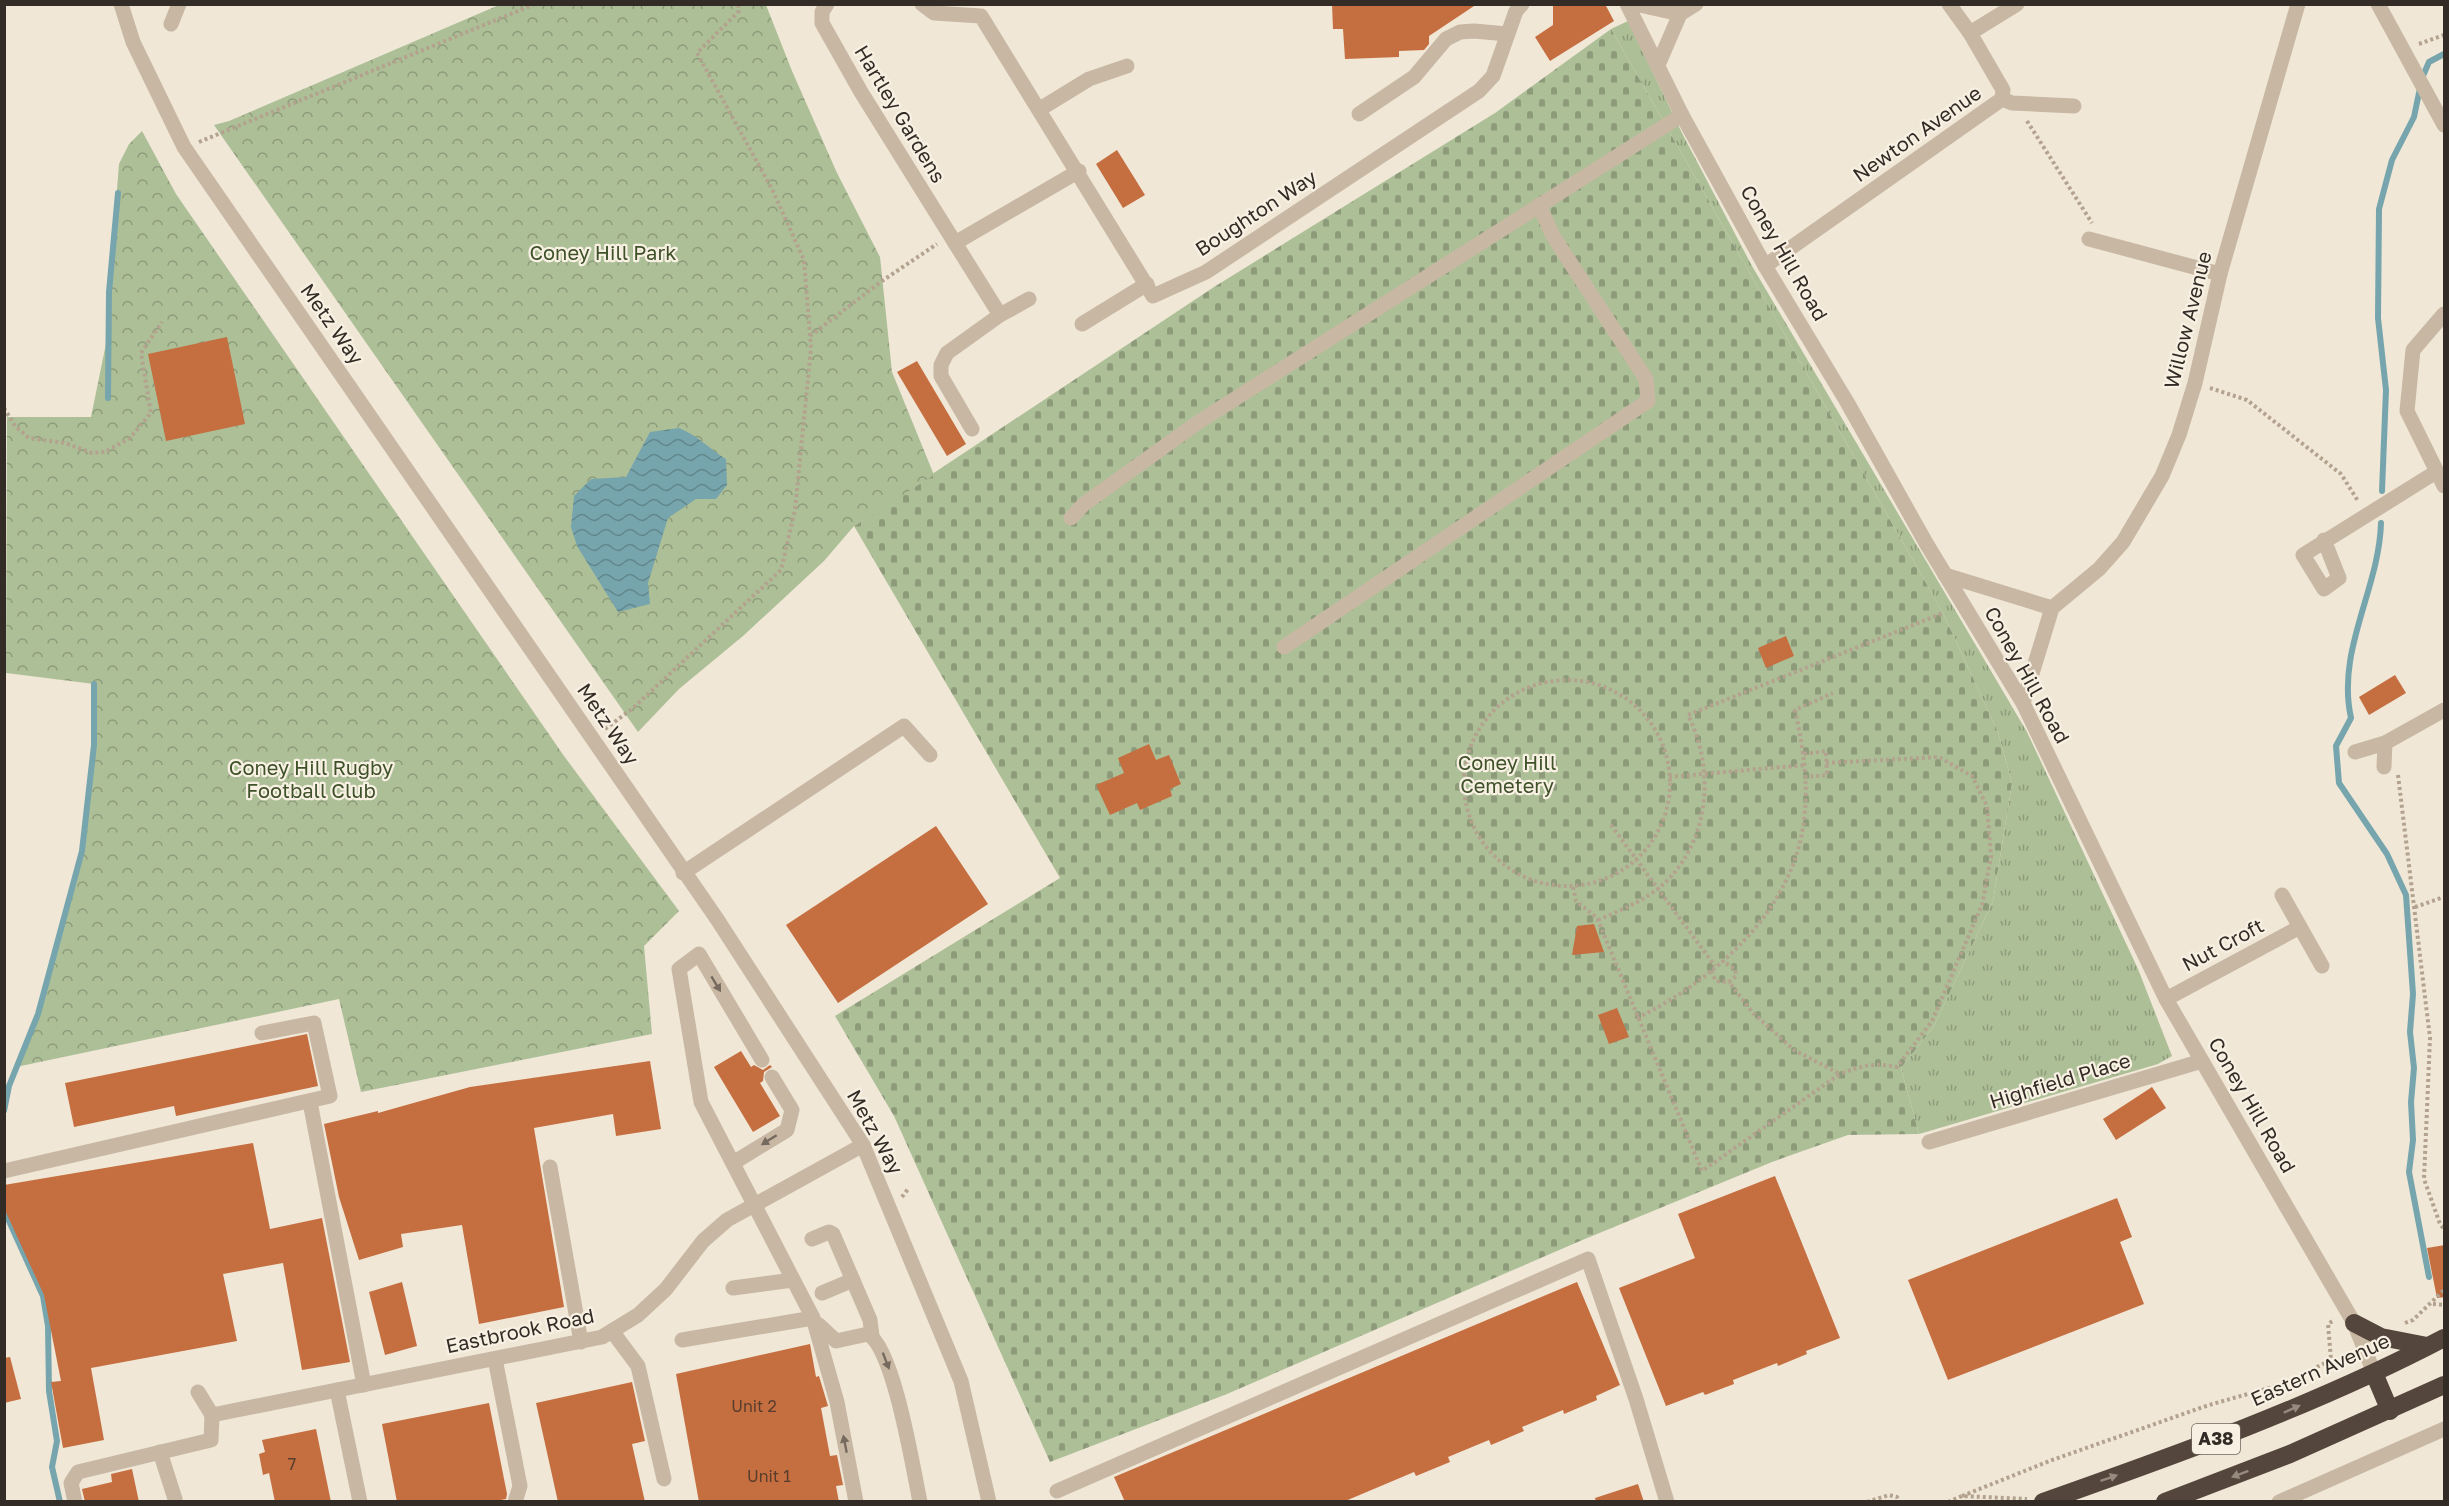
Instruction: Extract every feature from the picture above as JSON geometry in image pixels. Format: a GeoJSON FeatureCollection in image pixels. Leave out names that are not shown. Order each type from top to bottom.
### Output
{"type":"FeatureCollection","features":[{"type":"Feature","properties":{"kind":"highway"},"geometry":{"type":"LineString","coordinates":[[2350,1317],[2381,1337],[2427,1346]]}},
{"type":"Feature","properties":{"kind":"highway","name":"Eastern Avenue"},"geometry":{"type":"LineString","coordinates":[[2045,1501],[2267,1420],[2374,1373],[2445,1338]]}},
{"type":"Feature","properties":{"kind":"highway"},"geometry":{"type":"LineString","coordinates":[[2374,1373],[2390,1411]]}},
{"type":"Feature","properties":{"kind":"highway","name":"A38"},"geometry":{"type":"LineString","coordinates":[[2165,1502],[2290,1454],[2445,1385]]}},
{"type":"Feature","properties":{"kind":"street","name":"Metz Way"},"geometry":{"type":"LineString","coordinates":[[122,4],[133,42],[184,147],[592,737],[683,873],[717,919],[863,1145],[961,1381],[989,1502]]}},
{"type":"Feature","properties":{"kind":"street"},"geometry":{"type":"LineString","coordinates":[[171,24],[179,4]]}},
{"type":"Feature","properties":{"kind":"street","name":"Hartley Gardens"},"geometry":{"type":"LineString","coordinates":[[827,4],[822,12],[822,23],[861,92],[1000,315]]}},
{"type":"Feature","properties":{"kind":"street"},"geometry":{"type":"LineString","coordinates":[[922,4],[934,13],[975,10],[981,16],[1147,284],[1082,324]]}},
{"type":"Feature","properties":{"kind":"street","name":"Boughton Way"},"geometry":{"type":"LineString","coordinates":[[1147,284],[1153,296],[1206,272],[1479,91],[1493,76],[1516,11],[1522,4]]}},
{"type":"Feature","properties":{"kind":"street","name":"Coney Hill Road"},"geometry":{"type":"LineString","coordinates":[[1628,4],[1682,115],[1765,266],[2022,703],[2166,999],[2350,1317],[2374,1373]]}},
{"type":"Feature","properties":{"kind":"street"},"geometry":{"type":"LineString","coordinates":[[1635,4],[1680,15]]}},
{"type":"Feature","properties":{"kind":"street"},"geometry":{"type":"LineString","coordinates":[[1658,65],[1680,15],[1696,4]]}},
{"type":"Feature","properties":{"kind":"street","name":"Newton Avenue"},"geometry":{"type":"LineString","coordinates":[[1765,266],[2007,101],[1970,33],[1949,4]]}},
{"type":"Feature","properties":{"kind":"street"},"geometry":{"type":"LineString","coordinates":[[1970,33],[2017,4]]}},
{"type":"Feature","properties":{"kind":"street","name":"Willow Avenue"},"geometry":{"type":"LineString","coordinates":[[2052,608],[2099,569],[2123,542],[2162,477],[2195,383],[2220,274],[2298,4]]}},
{"type":"Feature","properties":{"kind":"street"},"geometry":{"type":"LineString","coordinates":[[2378,4],[2445,125]]}},
{"type":"Feature","properties":{"kind":"street"},"geometry":{"type":"LineString","coordinates":[[1359,114],[1414,77],[1446,39],[1460,32],[1507,34]]}},
{"type":"Feature","properties":{"kind":"street"},"geometry":{"type":"LineString","coordinates":[[1040,109],[1089,79],[1127,66]]}},
{"type":"Feature","properties":{"kind":"street"},"geometry":{"type":"LineString","coordinates":[[2007,101],[2074,106]]}},
{"type":"Feature","properties":{"kind":"street"},"geometry":{"type":"LineString","coordinates":[[1071,518],[1084,504],[1200,421],[1682,115]]}},
{"type":"Feature","properties":{"kind":"street"},"geometry":{"type":"LineString","coordinates":[[953,239],[1078,171]]}},
{"type":"Feature","properties":{"kind":"street"},"geometry":{"type":"LineString","coordinates":[[1284,647],[1648,401],[1646,379],[1553,236],[1539,205]]}},
{"type":"Feature","properties":{"kind":"street"},"geometry":{"type":"LineString","coordinates":[[2089,238],[2220,274]]}},
{"type":"Feature","properties":{"kind":"street"},"geometry":{"type":"LineString","coordinates":[[972,429],[941,376],[941,365],[947,353],[1000,315],[1029,299]]}},
{"type":"Feature","properties":{"kind":"street"},"geometry":{"type":"LineString","coordinates":[[2445,314],[2413,350],[2407,411],[2445,486]]}},
{"type":"Feature","properties":{"kind":"street"},"geometry":{"type":"LineString","coordinates":[[2324,540],[2436,471]]}},
{"type":"Feature","properties":{"kind":"street"},"geometry":{"type":"LineString","coordinates":[[1946,574],[2052,608],[2022,703]]}},
{"type":"Feature","properties":{"kind":"street"},"geometry":{"type":"LineString","coordinates":[[2355,752],[2385,743],[2445,710]]}},
{"type":"Feature","properties":{"kind":"street"},"geometry":{"type":"LineString","coordinates":[[683,873],[904,726],[930,755]]}},
{"type":"Feature","properties":{"kind":"street"},"geometry":{"type":"LineString","coordinates":[[2384,766],[2385,743]]}},
{"type":"Feature","properties":{"kind":"street"},"geometry":{"type":"LineString","coordinates":[[2282,895],[2322,966]]}},
{"type":"Feature","properties":{"kind":"street","name":"Nut Croft"},"geometry":{"type":"LineString","coordinates":[[2166,999],[2300,927]]}},
{"type":"Feature","properties":{"kind":"street"},"geometry":{"type":"LineString","coordinates":[[762,1060],[699,954],[679,969],[701,1102],[813,1318],[827,1335],[836,1341],[868,1334],[879,1343],[893,1380],[920,1502]]}},
{"type":"Feature","properties":{"kind":"street"},"geometry":{"type":"LineString","coordinates":[[4,1171],[327,1098],[331,1094],[314,1023],[262,1033]]}},
{"type":"Feature","properties":{"kind":"street","name":"Highfield Place"},"geometry":{"type":"LineString","coordinates":[[1929,1142],[2202,1061]]}},
{"type":"Feature","properties":{"kind":"street"},"geometry":{"type":"LineString","coordinates":[[733,1163],[787,1130],[792,1110],[772,1077]]}},
{"type":"Feature","properties":{"kind":"street"},"geometry":{"type":"LineString","coordinates":[[310,1102],[364,1385]]}},
{"type":"Feature","properties":{"kind":"street","name":"Eastbrook Road"},"geometry":{"type":"LineString","coordinates":[[212,1415],[602,1337],[638,1315],[666,1289],[703,1240],[727,1220],[863,1145]]}},
{"type":"Feature","properties":{"kind":"street"},"geometry":{"type":"LineString","coordinates":[[550,1167],[581,1342]]}},
{"type":"Feature","properties":{"kind":"street"},"geometry":{"type":"LineString","coordinates":[[812,1239],[829,1232],[833,1234],[870,1320],[872,1336]]}},
{"type":"Feature","properties":{"kind":"street"},"geometry":{"type":"LineString","coordinates":[[1057,1491],[1587,1259],[1626,1368],[1667,1502]]}},
{"type":"Feature","properties":{"kind":"street"},"geometry":{"type":"LineString","coordinates":[[733,1288],[793,1280]]}},
{"type":"Feature","properties":{"kind":"street"},"geometry":{"type":"LineString","coordinates":[[822,1293],[853,1280]]}},
{"type":"Feature","properties":{"kind":"street"},"geometry":{"type":"LineString","coordinates":[[682,1340],[813,1318]]}},
{"type":"Feature","properties":{"kind":"street"},"geometry":{"type":"LineString","coordinates":[[813,1318],[837,1402],[856,1502]]}},
{"type":"Feature","properties":{"kind":"street"},"geometry":{"type":"LineString","coordinates":[[612,1331],[638,1366],[664,1479]]}},
{"type":"Feature","properties":{"kind":"street"},"geometry":{"type":"LineString","coordinates":[[495,1359],[520,1486],[515,1502]]}},
{"type":"Feature","properties":{"kind":"street"},"geometry":{"type":"LineString","coordinates":[[337,1390],[360,1502]]}},
{"type":"Feature","properties":{"kind":"street"},"geometry":{"type":"LineString","coordinates":[[75,1502],[71,1483],[78,1472],[211,1440],[212,1415],[198,1392]]}},
{"type":"Feature","properties":{"kind":"street"},"geometry":{"type":"LineString","coordinates":[[2279,1502],[2445,1429]]}},
{"type":"Feature","properties":{"kind":"street"},"geometry":{"type":"LineString","coordinates":[[160,1452],[174,1498]]}},
{"type":"Feature","properties":{"kind":"path"},"geometry":{"type":"LineString","coordinates":[[184,147],[226,134],[535,4]]}},
{"type":"Feature","properties":{"kind":"path"},"geometry":{"type":"LineString","coordinates":[[592,737],[632,709],[781,570],[795,510],[810,336],[804,260],[772,189],[697,53],[739,11],[738,4]]}},
{"type":"Feature","properties":{"kind":"path"},"geometry":{"type":"LineString","coordinates":[[2406,52],[2445,35]]}},
{"type":"Feature","properties":{"kind":"path"},"geometry":{"type":"LineString","coordinates":[[2007,101],[2023,115],[2085,215],[2110,244]]}},
{"type":"Feature","properties":{"kind":"path"},"geometry":{"type":"LineString","coordinates":[[810,336],[882,281],[953,239]]}},
{"type":"Feature","properties":{"kind":"path"},"geometry":{"type":"LineString","coordinates":[[4,408],[18,431],[28,438],[65,443],[92,453],[111,448],[134,435],[150,413],[141,353],[162,322]]}},
{"type":"Feature","properties":{"kind":"path"},"geometry":{"type":"LineString","coordinates":[[2195,383],[2247,400],[2341,474],[2367,514]]}},
{"type":"Feature","properties":{"kind":"path"},"geometry":{"type":"LineString","coordinates":[[1598,920],[1636,903],[1659,888],[1687,854],[1696,833],[1706,790],[1702,751],[1688,715],[1943,613]]}},
{"type":"Feature","properties":{"kind":"path"},"geometry":{"type":"LineString","coordinates":[[1563,680],[1599,686],[1629,701],[1652,724],[1668,761],[1669,777],[1669,794],[1663,819],[1648,847],[1637,859],[1606,879],[1573,887],[1553,885],[1515,872],[1491,853],[1479,838],[1469,818],[1464,798],[1464,776],[1468,753],[1484,721],[1512,696],[1544,682],[1563,680]]}},
{"type":"Feature","properties":{"kind":"path"},"geometry":{"type":"LineString","coordinates":[[1637,1018],[1678,995],[1722,961],[1757,925],[1781,890],[1802,833],[1806,777],[1804,754],[1795,711],[1833,693]]}},
{"type":"Feature","properties":{"kind":"path"},"geometry":{"type":"LineString","coordinates":[[1804,754],[1826,751],[1827,775],[1806,777]]}},
{"type":"Feature","properties":{"kind":"path"},"geometry":{"type":"LineString","coordinates":[[1573,887],[1576,901],[1598,920],[1702,1171],[1840,1074],[1859,1066],[1882,1063],[1897,1067],[1932,1021],[1982,905],[1991,857],[1987,806],[1972,776],[1939,757],[1826,763]]}},
{"type":"Feature","properties":{"kind":"path"},"geometry":{"type":"LineString","coordinates":[[1669,777],[1805,765]]}},
{"type":"Feature","properties":{"kind":"path"},"geometry":{"type":"LineString","coordinates":[[2384,766],[2397,768],[2430,1038],[2424,1179],[2440,1224],[2445,1229]]}},
{"type":"Feature","properties":{"kind":"path"},"geometry":{"type":"LineString","coordinates":[[1611,825],[1715,966]]}},
{"type":"Feature","properties":{"kind":"path"},"geometry":{"type":"LineString","coordinates":[[2415,907],[2445,897]]}},
{"type":"Feature","properties":{"kind":"path"},"geometry":{"type":"LineString","coordinates":[[1710,970],[1716,981],[1729,982],[1736,976],[1735,969],[1722,961]]}},
{"type":"Feature","properties":{"kind":"path"},"geometry":{"type":"LineString","coordinates":[[1729,982],[1753,1013],[1794,1050],[1840,1074]]}},
{"type":"Feature","properties":{"kind":"path"},"geometry":{"type":"LineString","coordinates":[[2402,1324],[2413,1320],[2433,1304],[2445,1290]]}},
{"type":"Feature","properties":{"kind":"path"},"geometry":{"type":"LineString","coordinates":[[2433,1304],[2445,1305]]}},
{"type":"Feature","properties":{"kind":"path"},"geometry":{"type":"LineString","coordinates":[[1948,1502],[2052,1460],[2209,1405],[2283,1384],[2331,1360],[2328,1324],[2350,1317]]}},
{"type":"Feature","properties":{"kind":"path"},"geometry":{"type":"LineString","coordinates":[[1867,1502],[1888,1495],[1897,1497],[1899,1502]]}},
{"type":"Feature","properties":{"kind":"path"},"geometry":{"type":"LineString","coordinates":[[1962,1496],[2045,1501]]}},
{"type":"Feature","properties":{"kind":"green space","name":"Coney Hill Park"},"geometry":{"type":"Polygon","coordinates":[[[499,5],[766,5],[837,173],[880,257],[892,372],[934,475],[854,526],[824,561],[743,636],[679,689],[638,732],[214,125],[229,121],[499,5]]]}},
{"type":"Feature","properties":{"kind":"green space"},"geometry":{"type":"Polygon","coordinates":[[[1628,21],[1683,135],[1752,266],[2027,732],[2138,969],[2172,1056],[2158,1064],[1919,1134],[1901,1068],[1934,1026],[1993,901],[2012,783],[1998,732],[1943,613],[1611,29],[1628,21]]]}},
{"type":"Feature","properties":{"kind":"green space","name":"Coney Hill Cemetery"},"geometry":{"type":"Polygon","coordinates":[[[1611,29],[1943,613],[1998,732],[2012,783],[1993,901],[1934,1026],[1901,1068],[1919,1134],[1848,1135],[1772,1162],[1580,1241],[1227,1394],[1050,1462],[894,1116],[835,1016],[1060,878],[854,526],[1214,287],[1495,113],[1611,29]]]}},
{"type":"Feature","properties":{"kind":"green space","name":"Coney Hill Rugby Football Club"},"geometry":{"type":"Polygon","coordinates":[[[142,131],[176,194],[564,756],[679,911],[644,946],[652,1034],[361,1092],[339,999],[16,1067],[50,973],[74,879],[89,783],[94,684],[6,673],[7,417],[91,417],[110,324],[109,292],[119,164],[129,144],[142,131]]]}},
{"type":"Feature","properties":{"kind":"water"},"geometry":{"type":"Polygon","coordinates":[[[679,428],[693,435],[726,459],[727,485],[716,499],[696,499],[668,518],[648,583],[650,604],[618,612],[577,546],[571,527],[574,496],[591,479],[626,477],[650,432],[679,428]]]}},
{"type":"Feature","properties":{"kind":"building"},"geometry":{"type":"Polygon","coordinates":[[[1332,4],[1477,4],[1429,36],[1429,44],[1424,50],[1399,51],[1399,57],[1345,59],[1343,29],[1333,29],[1332,4]]]}},
{"type":"Feature","properties":{"kind":"building"},"geometry":{"type":"Polygon","coordinates":[[[1553,4],[1605,4],[1614,21],[1550,61],[1535,37],[1553,25],[1553,4]]]}},
{"type":"Feature","properties":{"kind":"building"},"geometry":{"type":"Polygon","coordinates":[[[1117,150],[1145,195],[1123,208],[1096,164],[1117,150]]]}},
{"type":"Feature","properties":{"kind":"building"},"geometry":{"type":"Polygon","coordinates":[[[227,337],[245,424],[166,441],[148,354],[227,337]]]}},
{"type":"Feature","properties":{"kind":"building"},"geometry":{"type":"Polygon","coordinates":[[[917,361],[966,444],[947,456],[897,372],[917,361]]]}},
{"type":"Feature","properties":{"kind":"building"},"geometry":{"type":"Polygon","coordinates":[[[1786,636],[1794,656],[1766,668],[1758,648],[1786,636]]]}},
{"type":"Feature","properties":{"kind":"building"},"geometry":{"type":"Polygon","coordinates":[[[2395,675],[2406,693],[2369,715],[2359,697],[2395,675]]]}},
{"type":"Feature","properties":{"kind":"building"},"geometry":{"type":"Polygon","coordinates":[[[1149,744],[1156,760],[1169,755],[1181,784],[1170,789],[1172,796],[1140,810],[1137,803],[1110,815],[1096,785],[1124,773],[1118,758],[1149,744]]]}},
{"type":"Feature","properties":{"kind":"building"},"geometry":{"type":"Polygon","coordinates":[[[936,826],[988,904],[838,1003],[786,925],[936,826]]]}},
{"type":"Feature","properties":{"kind":"building"},"geometry":{"type":"Polygon","coordinates":[[[1594,924],[1604,952],[1572,955],[1577,926],[1594,924]]]}},
{"type":"Feature","properties":{"kind":"building"},"geometry":{"type":"Polygon","coordinates":[[[1617,1008],[1629,1037],[1609,1044],[1598,1015],[1617,1008]]]}},
{"type":"Feature","properties":{"kind":"building"},"geometry":{"type":"Polygon","coordinates":[[[307,1034],[318,1086],[176,1116],[174,1106],[74,1127],[65,1083],[307,1034]]]}},
{"type":"Feature","properties":{"kind":"building"},"geometry":{"type":"Polygon","coordinates":[[[741,1051],[751,1067],[754,1065],[763,1070],[770,1065],[772,1067],[764,1072],[763,1081],[760,1083],[780,1116],[753,1132],[714,1067],[741,1051]]]}},
{"type":"Feature","properties":{"kind":"building"},"geometry":{"type":"Polygon","coordinates":[[[650,1061],[661,1129],[616,1136],[613,1114],[534,1128],[564,1307],[479,1324],[462,1225],[401,1234],[403,1247],[359,1260],[339,1197],[324,1124],[378,1111],[378,1113],[470,1087],[650,1061]]]}},
{"type":"Feature","properties":{"kind":"building"},"geometry":{"type":"Polygon","coordinates":[[[2152,1087],[2166,1108],[2116,1140],[2103,1119],[2152,1087]]]}},
{"type":"Feature","properties":{"kind":"building"},"geometry":{"type":"Polygon","coordinates":[[[253,1143],[270,1229],[322,1218],[350,1362],[302,1370],[283,1263],[223,1274],[237,1341],[91,1368],[104,1440],[63,1448],[51,1382],[61,1381],[44,1295],[4,1208],[4,1185],[253,1143]]]}},
{"type":"Feature","properties":{"kind":"building"},"geometry":{"type":"Polygon","coordinates":[[[1775,1176],[1840,1338],[1806,1351],[1807,1354],[1778,1366],[1777,1363],[1733,1380],[1734,1384],[1705,1395],[1703,1392],[1666,1406],[1619,1288],[1695,1258],[1678,1214],[1775,1176]]]}},
{"type":"Feature","properties":{"kind":"building"},"geometry":{"type":"Polygon","coordinates":[[[2117,1198],[2132,1237],[2120,1242],[2144,1304],[1948,1380],[1908,1280],[2117,1198]]]}},
{"type":"Feature","properties":{"kind":"building"},"geometry":{"type":"Polygon","coordinates":[[[2445,1245],[2445,1297],[2437,1298],[2427,1248],[2445,1245]]]}},
{"type":"Feature","properties":{"kind":"building"},"geometry":{"type":"Polygon","coordinates":[[[402,1282],[417,1346],[385,1355],[369,1292],[402,1282]]]}},
{"type":"Feature","properties":{"kind":"building"},"geometry":{"type":"Polygon","coordinates":[[[1577,1282],[1620,1385],[1596,1396],[1597,1400],[1564,1414],[1563,1410],[1522,1427],[1524,1431],[1491,1445],[1489,1440],[1448,1457],[1450,1462],[1416,1476],[1414,1472],[1343,1502],[1125,1502],[1114,1477],[1577,1282]]]}},
{"type":"Feature","properties":{"kind":"building"},"geometry":{"type":"Polygon","coordinates":[[[810,1344],[816,1377],[819,1376],[828,1406],[821,1408],[830,1456],[837,1455],[843,1485],[836,1486],[839,1502],[699,1502],[676,1374],[810,1344]]]}},
{"type":"Feature","properties":{"kind":"building"},"geometry":{"type":"Polygon","coordinates":[[[10,1357],[21,1399],[4,1403],[4,1358],[10,1357]]]}},
{"type":"Feature","properties":{"kind":"building"},"geometry":{"type":"Polygon","coordinates":[[[632,1382],[645,1441],[632,1444],[645,1502],[558,1502],[536,1403],[632,1382]]]}},
{"type":"Feature","properties":{"kind":"building"},"geometry":{"type":"Polygon","coordinates":[[[489,1403],[507,1494],[506,1499],[491,1502],[397,1502],[382,1424],[489,1403]]]}},
{"type":"Feature","properties":{"kind":"building"},"geometry":{"type":"Polygon","coordinates":[[[316,1429],[331,1502],[275,1502],[269,1473],[263,1475],[259,1454],[265,1452],[262,1440],[316,1429]]]}},
{"type":"Feature","properties":{"kind":"building"},"geometry":{"type":"Polygon","coordinates":[[[132,1469],[139,1502],[85,1502],[82,1489],[112,1482],[111,1474],[132,1469]]]}},
{"type":"Feature","properties":{"kind":"building"},"geometry":{"type":"Polygon","coordinates":[[[1638,1484],[1644,1502],[1596,1502],[1595,1498],[1638,1484]]]}},
{"type":"Feature","properties":{"kind":"waterway"},"geometry":{"type":"LineString","coordinates":[[2422,78],[2429,62],[2444,54]]}},
{"type":"Feature","properties":{"kind":"waterway"},"geometry":{"type":"LineString","coordinates":[[2382,491],[2386,390],[2378,318],[2379,209],[2392,160],[2414,117],[2420,88]]}},
{"type":"Feature","properties":{"kind":"waterway"},"geometry":{"type":"LineString","coordinates":[[108,398],[109,292],[118,193]]}},
{"type":"Feature","properties":{"kind":"waterway"},"geometry":{"type":"LineString","coordinates":[[2381,523],[2379,548],[2353,644],[2349,668],[2348,693],[2351,718],[2336,746],[2339,783],[2387,854],[2406,895],[2413,994],[2410,1032],[2414,1068],[2411,1102],[2413,1140],[2409,1172],[2429,1277]]}},
{"type":"Feature","properties":{"kind":"waterway"},"geometry":{"type":"LineString","coordinates":[[4,1111],[9,1086],[38,1014],[82,851],[94,745],[94,684]]}},
{"type":"Feature","properties":{"kind":"waterway"},"geometry":{"type":"LineString","coordinates":[[4,1210],[43,1296],[48,1326],[49,1391],[57,1441],[52,1467],[60,1502]]}}]}
